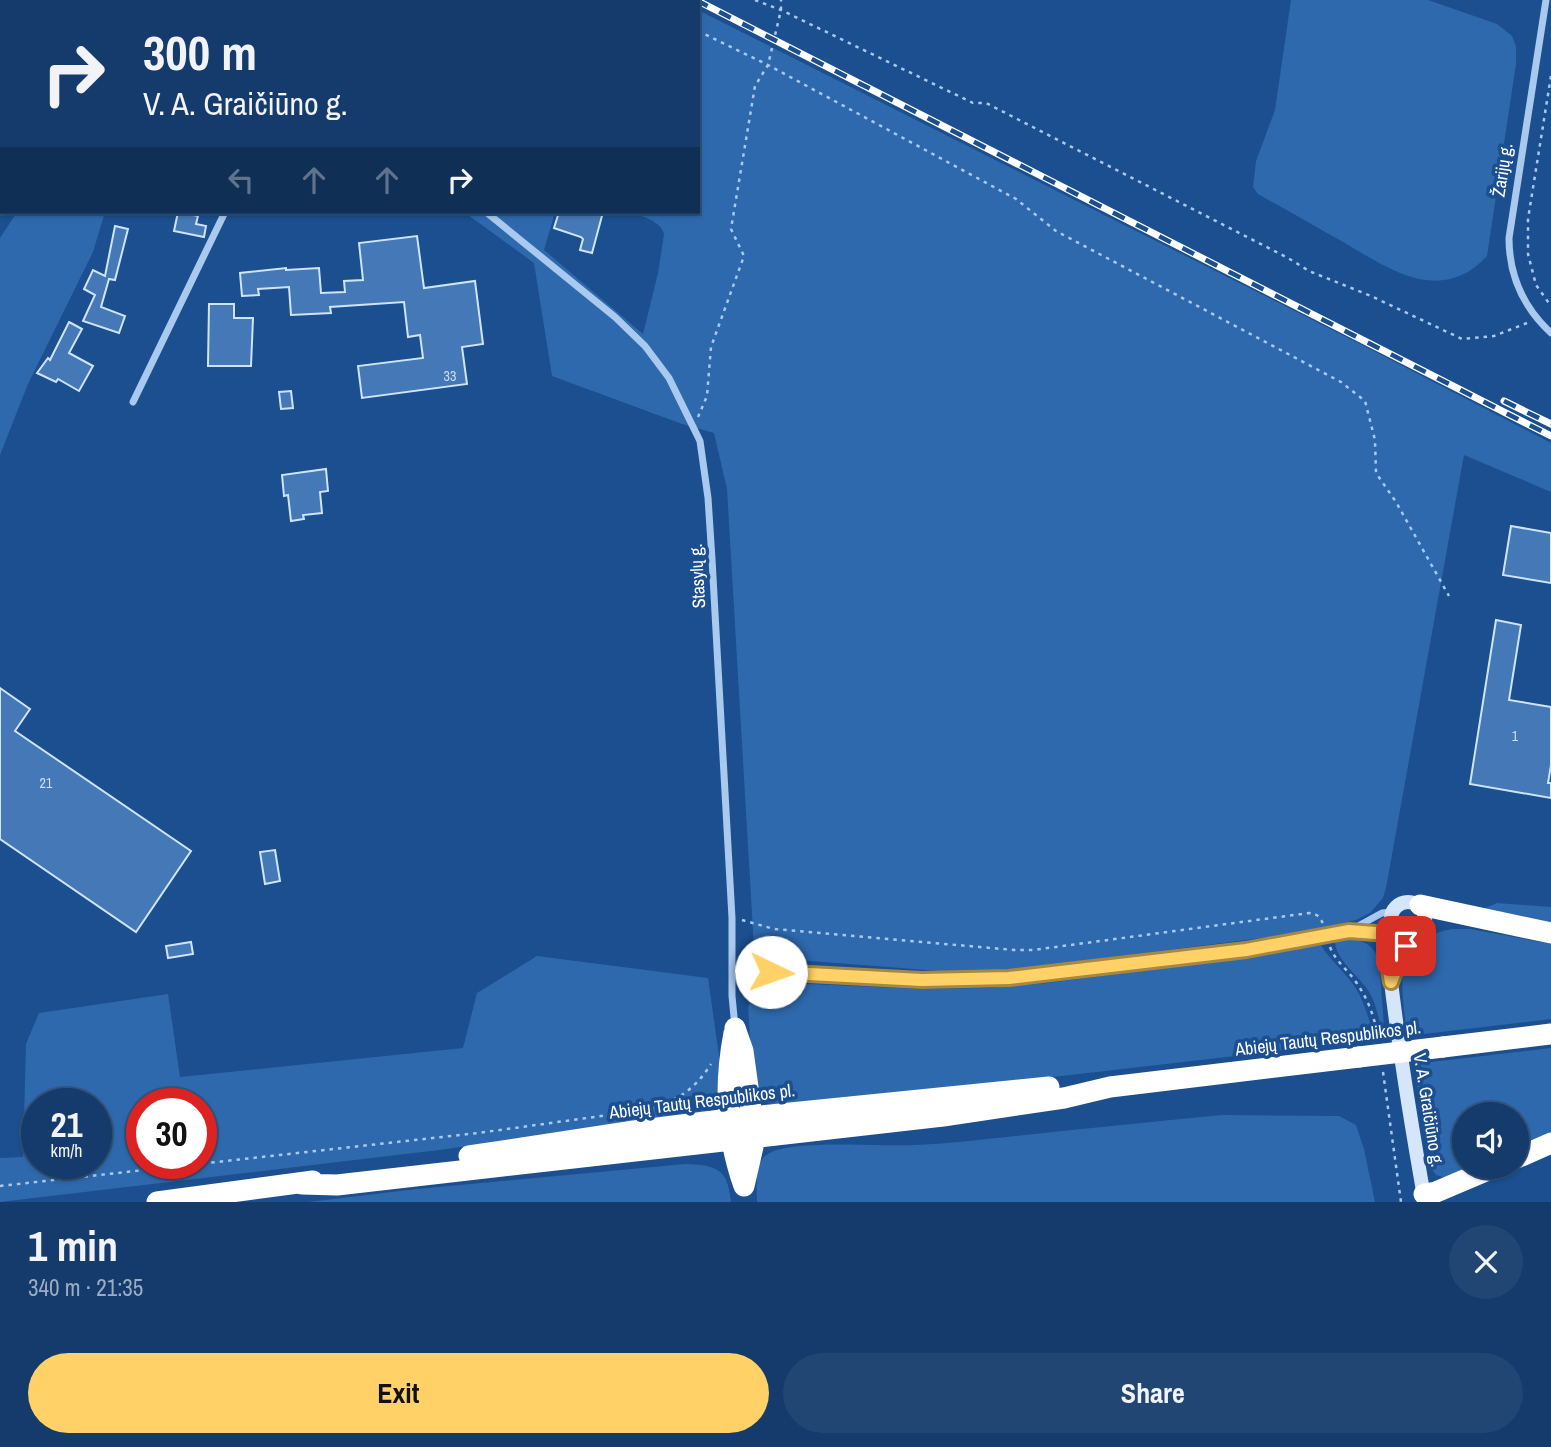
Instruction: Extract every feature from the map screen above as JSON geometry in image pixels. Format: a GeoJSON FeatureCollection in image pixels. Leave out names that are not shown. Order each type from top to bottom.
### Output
{"type":"FeatureCollection","features":[{"type":"Feature","properties":{"kind":"highway"},"geometry":{"type":"LineString","coordinates":[[1420,905],[1551,933]]}},
{"type":"Feature","properties":{"kind":"highway"},"geometry":{"type":"LineString","coordinates":[[735,1028],[743,1051],[753,1127],[744,1190],[730,1130],[730,1052],[735,1028]]}},
{"type":"Feature","properties":{"kind":"highway","name":"Abiejų Tautų Respublikos pl."},"geometry":{"type":"LineString","coordinates":[[157,1202],[302,1184],[337,1185],[1055,1086],[1086,1084],[1110,1087],[1551,1034]]}},
{"type":"Feature","properties":{"kind":"highway"},"geometry":{"type":"LineString","coordinates":[[1529,1153],[1551,1143]]}},
{"type":"Feature","properties":{"kind":"highway"},"geometry":{"type":"LineString","coordinates":[[1424,1198],[1467,1179]]}},
{"type":"Feature","properties":{"kind":"main road"},"geometry":{"type":"LineString","coordinates":[[1402,902],[1420,905],[1426,916],[1423,928],[1397,928],[1402,902]]}},
{"type":"Feature","properties":{"kind":"main road","name":"V. A. Graičiūno g."},"geometry":{"type":"LineString","coordinates":[[1391,982],[1401,956],[1397,928]]}},
{"type":"Feature","properties":{"kind":"main road","name":"V. A. Graičiūno g."},"geometry":{"type":"LineString","coordinates":[[1397,928],[1387,958],[1424,1198]]}},
{"type":"Feature","properties":{"kind":"street","name":"Žarijų g."},"geometry":{"type":"LineString","coordinates":[[1546,0],[1509,238],[1512,273],[1526,304],[1551,334]]}},
{"type":"Feature","properties":{"kind":"street"},"geometry":{"type":"LineString","coordinates":[[133,402],[224,214]]}},
{"type":"Feature","properties":{"kind":"street","name":"Stasylų g."},"geometry":{"type":"LineString","coordinates":[[488,214],[615,317],[645,346],[669,378],[700,441],[708,498],[732,918],[735,1028]]}},
{"type":"Feature","properties":{"kind":"street"},"geometry":{"type":"LineString","coordinates":[[1349,931],[1382,913],[1397,928]]}},
{"type":"Feature","properties":{"kind":"street"},"geometry":{"type":"LineString","coordinates":[[732,968],[744,971],[961,981],[1021,977],[1219,953],[1349,931],[1397,928]]}},
{"type":"Feature","properties":{"kind":"path"},"geometry":{"type":"LineString","coordinates":[[755,0],[973,103],[986,103],[1289,258],[1309,271],[1371,296],[1462,339],[1494,336],[1536,319]]}},
{"type":"Feature","properties":{"kind":"path"},"geometry":{"type":"LineString","coordinates":[[694,426],[707,396],[711,347],[744,256],[731,229],[755,86],[768,65],[781,0]]}},
{"type":"Feature","properties":{"kind":"path"},"geometry":{"type":"LineString","coordinates":[[700,32],[768,65],[1016,199],[1056,232],[1341,382],[1364,401],[1375,440],[1376,473],[1396,502],[1449,596]]}},
{"type":"Feature","properties":{"kind":"path"},"geometry":{"type":"LineString","coordinates":[[1551,76],[1528,219],[1528,254],[1536,285],[1551,306]]}},
{"type":"Feature","properties":{"kind":"path"},"geometry":{"type":"LineString","coordinates":[[732,918],[774,929],[1033,950],[1316,914],[1321,918],[1336,961],[1356,981],[1368,1003],[1378,1041]]}},
{"type":"Feature","properties":{"kind":"path"},"geometry":{"type":"LineString","coordinates":[[0,1186],[464,1134],[645,1110],[671,1103],[689,1092],[702,1080],[715,1058],[721,1053],[730,1052]]}},
{"type":"Feature","properties":{"kind":"path"},"geometry":{"type":"LineString","coordinates":[[1382,1067],[1401,1202]]}},
{"type":"Feature","properties":{"kind":"shaded area"},"geometry":{"type":"Polygon","coordinates":[[[1291,0],[1428,0],[1497,24],[1512,36],[1516,46],[1516,64],[1487,256],[1469,271],[1452,279],[1433,281],[1397,271],[1378,263],[1258,194],[1253,187],[1256,161],[1275,110],[1291,0]]]}},
{"type":"Feature","properties":{"kind":"shaded area"},"geometry":{"type":"Polygon","coordinates":[[[700,11],[1551,443],[1551,492],[1464,455],[1386,888],[1383,898],[1370,913],[1356,920],[1286,935],[1010,970],[952,972],[759,955],[754,948],[727,489],[714,433],[682,424],[552,376],[534,263],[467,214],[554,214],[544,250],[643,334],[658,273],[664,234],[659,225],[635,214],[700,214],[700,11]]]}},
{"type":"Feature","properties":{"kind":"shaded area"},"geometry":{"type":"Polygon","coordinates":[[[16,214],[104,214],[93,252],[28,384],[0,455],[0,238],[16,214]]]}},
{"type":"Feature","properties":{"kind":"shaded area"},"geometry":{"type":"Polygon","coordinates":[[[1497,903],[1551,907],[1551,928],[1483,909],[1497,903]]]}},
{"type":"Feature","properties":{"kind":"shaded area"},"geometry":{"type":"Polygon","coordinates":[[[1452,929],[1470,929],[1551,944],[1551,1019],[1407,1036],[1402,984],[1409,955],[1418,944],[1432,935],[1452,929]]]}},
{"type":"Feature","properties":{"kind":"shaded area"},"geometry":{"type":"Polygon","coordinates":[[[1351,939],[1369,945],[1379,961],[1385,1039],[1372,997],[1337,949],[1335,942],[1351,939]]]}},
{"type":"Feature","properties":{"kind":"shaded area"},"geometry":{"type":"Polygon","coordinates":[[[1321,945],[1359,993],[1375,1040],[784,1108],[765,1100],[757,1087],[748,1007],[759,992],[774,985],[786,983],[922,989],[989,988],[1258,956],[1321,945]]]}},
{"type":"Feature","properties":{"kind":"shaded area"},"geometry":{"type":"Polygon","coordinates":[[[537,956],[708,978],[723,1084],[715,1105],[703,1114],[439,1150],[217,1176],[217,1088],[126,1088],[126,1179],[194,1179],[0,1202],[0,1158],[21,1157],[21,1179],[112,1179],[112,1088],[25,1088],[26,1044],[39,1013],[168,994],[180,1077],[463,1048],[477,993],[537,956]]]}},
{"type":"Feature","properties":{"kind":"shaded area"},"geometry":{"type":"Polygon","coordinates":[[[1551,1048],[1551,1132],[1529,1142],[1529,1102],[1452,1102],[1452,1178],[1436,1175],[1431,1168],[1414,1064],[1551,1048]]]}},
{"type":"Feature","properties":{"kind":"shaded area"},"geometry":{"type":"Polygon","coordinates":[[[1222,1115],[1339,1116],[1356,1125],[1375,1202],[757,1202],[757,1178],[761,1160],[774,1151],[786,1148],[818,1145],[932,1144],[1222,1115]]]}},
{"type":"Feature","properties":{"kind":"shaded area"},"geometry":{"type":"Polygon","coordinates":[[[685,1164],[712,1167],[719,1171],[727,1182],[731,1202],[308,1202],[417,1189],[685,1164]]]}},
{"type":"Feature","properties":{"kind":"building"},"geometry":{"type":"Polygon","coordinates":[[[178,214],[198,216],[196,224],[206,226],[204,237],[174,231],[178,214]]]}},
{"type":"Feature","properties":{"kind":"building"},"geometry":{"type":"Polygon","coordinates":[[[558,214],[602,214],[592,253],[580,250],[583,239],[581,237],[554,228],[558,214]]]}},
{"type":"Feature","properties":{"kind":"building"},"geometry":{"type":"Polygon","coordinates":[[[115,226],[128,229],[115,280],[109,279],[101,307],[125,316],[119,333],[83,321],[95,295],[84,289],[93,270],[105,276],[115,226]]]}},
{"type":"Feature","properties":{"kind":"building"},"geometry":{"type":"Polygon","coordinates":[[[417,236],[424,288],[475,281],[483,344],[462,347],[467,384],[362,398],[358,366],[423,358],[420,335],[408,337],[404,302],[330,307],[331,313],[291,315],[289,287],[258,289],[259,295],[242,296],[240,273],[286,268],[319,268],[321,293],[345,292],[344,281],[363,280],[359,243],[417,236]]]}},
{"type":"Feature","properties":{"kind":"building"},"geometry":{"type":"Polygon","coordinates":[[[209,304],[234,304],[234,318],[253,318],[251,366],[208,366],[209,304]]]}},
{"type":"Feature","properties":{"kind":"building"},"geometry":{"type":"Polygon","coordinates":[[[69,322],[82,329],[69,353],[93,366],[79,391],[58,379],[56,382],[37,373],[48,358],[50,360],[69,322]]]}},
{"type":"Feature","properties":{"kind":"building"},"geometry":{"type":"Polygon","coordinates":[[[291,391],[293,408],[281,409],[279,392],[291,391]]]}},
{"type":"Feature","properties":{"kind":"building"},"geometry":{"type":"Polygon","coordinates":[[[326,469],[328,491],[320,492],[322,513],[303,515],[304,519],[291,521],[282,475],[326,469]]]}},
{"type":"Feature","properties":{"kind":"building"},"geometry":{"type":"Polygon","coordinates":[[[1511,526],[1551,533],[1551,583],[1503,575],[1511,526]]]}},
{"type":"Feature","properties":{"kind":"building"},"geometry":{"type":"Polygon","coordinates":[[[1496,620],[1521,625],[1509,700],[1551,707],[1551,765],[1548,783],[1551,783],[1551,798],[1470,784],[1496,620]]]}},
{"type":"Feature","properties":{"kind":"building"},"geometry":{"type":"Polygon","coordinates":[[[0,688],[30,709],[15,731],[191,851],[136,932],[0,839],[0,688]]]}},
{"type":"Feature","properties":{"kind":"building"},"geometry":{"type":"Polygon","coordinates":[[[275,850],[280,881],[265,884],[260,852],[275,850]]]}},
{"type":"Feature","properties":{"kind":"building"},"geometry":{"type":"Polygon","coordinates":[[[191,942],[193,954],[168,958],[166,946],[191,942]]]}},
{"type":"Feature","properties":{"kind":"railway"},"geometry":{"type":"LineString","coordinates":[[700,2],[1551,436]]}},
{"type":"Feature","properties":{"kind":"railway"},"geometry":{"type":"LineString","coordinates":[[1504,401],[1551,424]]}},
{"type":"Feature","properties":{"kind":"route"},"geometry":{"type":"LineString","coordinates":[[771,972],[961,981],[1009,978],[1246,950],[1349,931],[1388,934],[1386,946],[1391,982],[1406,946]]}}]}
